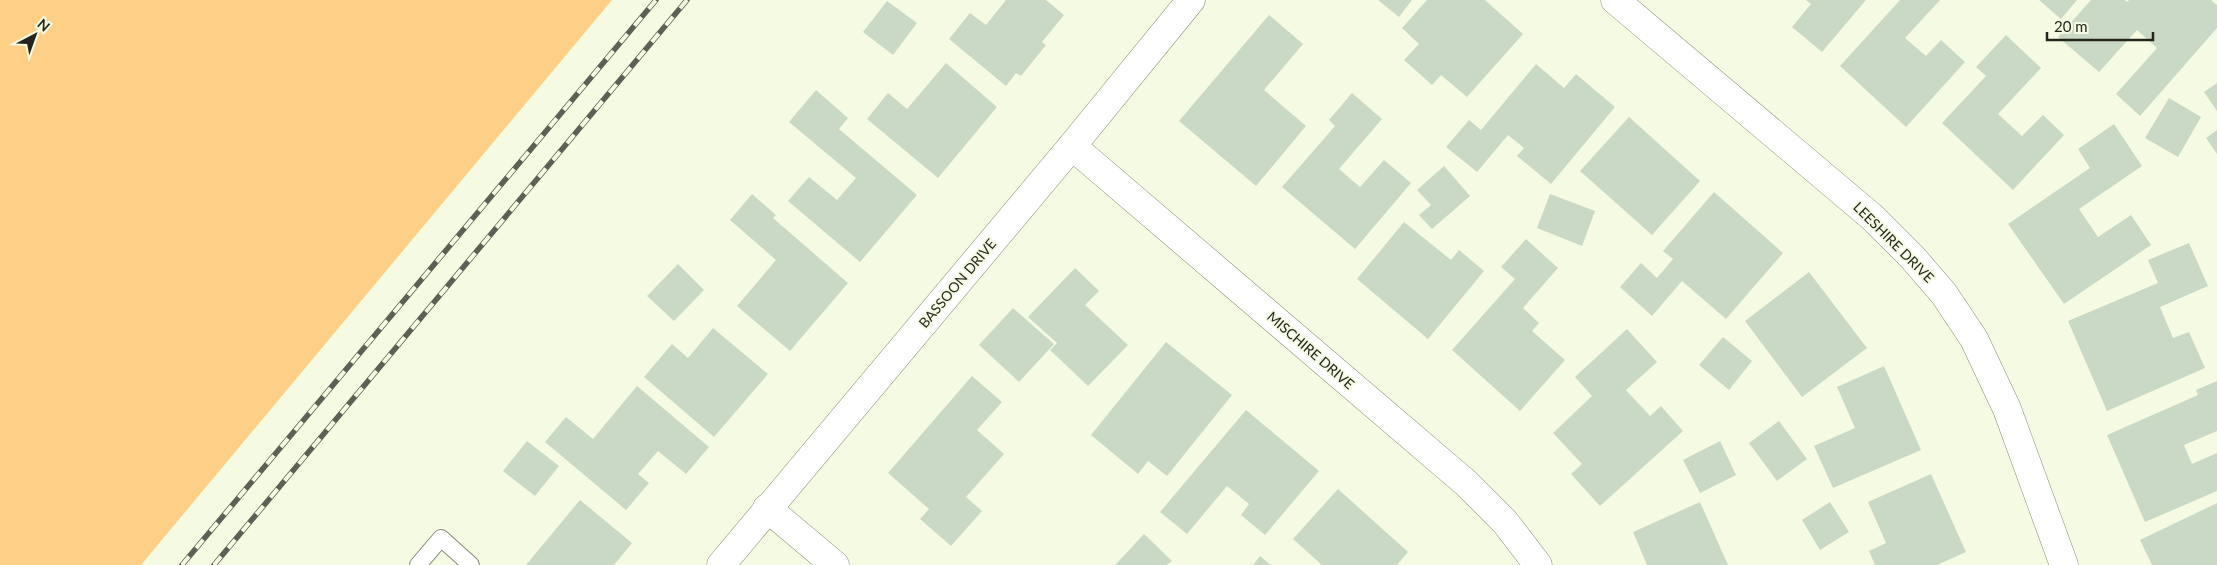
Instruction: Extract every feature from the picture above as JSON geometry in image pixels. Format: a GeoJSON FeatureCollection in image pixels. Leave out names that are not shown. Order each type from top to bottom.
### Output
{"type":"FeatureCollection","features":[{"type":"Feature","properties":{"kind":"street","name":"BASSOON DRIVE"},"geometry":{"type":"LineString","coordinates":[[720,565],[1072,146],[1191,0]]}},
{"type":"Feature","properties":{"kind":"street","name":"LEESHIRE DRIVE"},"geometry":{"type":"LineString","coordinates":[[1615,0],[1872,217],[1913,258],[1944,294],[1974,339],[2007,409],[2064,565]]}},
{"type":"Feature","properties":{"kind":"street","name":"MISCHIRE DRIVE"},"geometry":{"type":"LineString","coordinates":[[1072,146],[1466,483],[1505,522],[1538,565]]}},
{"type":"Feature","properties":{"kind":"street"},"geometry":{"type":"LineString","coordinates":[[767,508],[836,565]]}},
{"type":"Feature","properties":{"kind":"lane"},"geometry":{"type":"LineString","coordinates":[[418,565],[441,538],[471,565]]}},
{"type":"Feature","properties":{"kind":"shaded area"},"geometry":{"type":"Polygon","coordinates":[[[0,0],[612,0],[141,565],[0,565],[0,0]]]}},
{"type":"Feature","properties":{"kind":"building"},"geometry":{"type":"Polygon","coordinates":[[[1006,0],[1046,0],[1064,15],[1042,42],[1046,45],[1021,76],[1016,73],[1006,86],[949,39],[970,13],[986,25],[1006,0]]]}},
{"type":"Feature","properties":{"kind":"building"},"geometry":{"type":"Polygon","coordinates":[[[1378,0],[1412,0],[1399,17],[1378,0]]]}},
{"type":"Feature","properties":{"kind":"building"},"geometry":{"type":"Polygon","coordinates":[[[1427,0],[1485,0],[1523,34],[1467,97],[1441,75],[1432,85],[1404,60],[1419,44],[1402,28],[1427,0]]]}},
{"type":"Feature","properties":{"kind":"building"},"geometry":{"type":"Polygon","coordinates":[[[1806,0],[1866,0],[1822,52],[1792,27],[1811,4],[1806,0]]]}},
{"type":"Feature","properties":{"kind":"building"},"geometry":{"type":"Polygon","coordinates":[[[1900,0],[1940,0],[1905,38],[1926,56],[1941,40],[1965,62],[1906,127],[1840,66],[1900,0]]]}},
{"type":"Feature","properties":{"kind":"building"},"geometry":{"type":"Polygon","coordinates":[[[2039,0],[2077,0],[2061,19],[2039,0]]]}},
{"type":"Feature","properties":{"kind":"building"},"geometry":{"type":"Polygon","coordinates":[[[2091,0],[2125,0],[2127,2],[2129,0],[2211,0],[2217,5],[2217,28],[2140,116],[2116,94],[2157,48],[2137,30],[2099,72],[2058,37],[2091,0]]]}},
{"type":"Feature","properties":{"kind":"building"},"geometry":{"type":"Polygon","coordinates":[[[887,1],[917,23],[893,55],[863,32],[887,1]]]}},
{"type":"Feature","properties":{"kind":"building"},"geometry":{"type":"Polygon","coordinates":[[[1269,15],[1303,44],[1264,90],[1306,126],[1256,186],[1179,121],[1269,15]]]}},
{"type":"Feature","properties":{"kind":"building"},"geometry":{"type":"Polygon","coordinates":[[[2006,35],[2041,68],[1998,114],[2022,136],[2043,115],[2064,135],[2013,190],[1942,123],[1986,76],[1976,67],[2006,35]]]}},
{"type":"Feature","properties":{"kind":"building"},"geometry":{"type":"Polygon","coordinates":[[[946,63],[997,107],[938,178],[867,119],[888,93],[907,109],[946,63]]]}},
{"type":"Feature","properties":{"kind":"building"},"geometry":{"type":"Polygon","coordinates":[[[1536,64],[1564,88],[1576,74],[1615,107],[1551,184],[1517,156],[1524,148],[1508,135],[1477,172],[1446,147],[1469,120],[1481,130],[1536,64]]]}},
{"type":"Feature","properties":{"kind":"building"},"geometry":{"type":"Polygon","coordinates":[[[2217,83],[2217,111],[2204,92],[2217,83]]]}},
{"type":"Feature","properties":{"kind":"building"},"geometry":{"type":"Polygon","coordinates":[[[816,90],[848,118],[839,129],[917,195],[860,262],[788,201],[809,177],[837,200],[856,178],[789,122],[816,90]]]}},
{"type":"Feature","properties":{"kind":"building"},"geometry":{"type":"Polygon","coordinates":[[[1352,93],[1382,119],[1339,169],[1360,187],[1384,160],[1411,183],[1355,249],[1282,187],[1335,126],[1329,120],[1352,93]]]}},
{"type":"Feature","properties":{"kind":"building"},"geometry":{"type":"Polygon","coordinates":[[[2169,98],[2201,117],[2178,157],[2145,138],[2169,98]]]}},
{"type":"Feature","properties":{"kind":"building"},"geometry":{"type":"Polygon","coordinates":[[[1629,117],[1700,181],[1652,235],[1580,171],[1629,117]]]}},
{"type":"Feature","properties":{"kind":"building"},"geometry":{"type":"Polygon","coordinates":[[[2114,124],[2142,166],[2079,209],[2098,237],[2131,215],[2151,245],[2064,304],[2008,224],[2090,168],[2078,149],[2114,124]]]}},
{"type":"Feature","properties":{"kind":"building"},"geometry":{"type":"Polygon","coordinates":[[[2217,130],[2217,154],[2206,138],[2217,130]]]}},
{"type":"Feature","properties":{"kind":"building"},"geometry":{"type":"Polygon","coordinates":[[[1444,166],[1470,196],[1432,229],[1419,215],[1431,205],[1417,190],[1444,166]]]}},
{"type":"Feature","properties":{"kind":"building"},"geometry":{"type":"Polygon","coordinates":[[[1714,192],[1783,253],[1726,319],[1682,281],[1652,316],[1620,287],[1641,263],[1657,278],[1673,259],[1663,251],[1714,192]]]}},
{"type":"Feature","properties":{"kind":"building"},"geometry":{"type":"Polygon","coordinates":[[[752,194],[776,215],[773,218],[848,283],[790,351],[737,306],[776,260],[730,220],[752,194]]]}},
{"type":"Feature","properties":{"kind":"building"},"geometry":{"type":"Polygon","coordinates":[[[1550,194],[1595,211],[1582,246],[1537,228],[1550,194]]]}},
{"type":"Feature","properties":{"kind":"building"},"geometry":{"type":"Polygon","coordinates":[[[1404,222],[1451,260],[1459,250],[1484,271],[1428,339],[1357,279],[1404,222]]]}},
{"type":"Feature","properties":{"kind":"building"},"geometry":{"type":"Polygon","coordinates":[[[1526,239],[1558,268],[1523,308],[1539,323],[1532,331],[1565,360],[1520,411],[1452,350],[1515,279],[1501,267],[1526,239]]]}},
{"type":"Feature","properties":{"kind":"building"},"geometry":{"type":"Polygon","coordinates":[[[2189,243],[2208,286],[2160,307],[2173,338],[2189,332],[2205,368],[2107,411],[2068,321],[2158,283],[2148,260],[2189,243]]]}},
{"type":"Feature","properties":{"kind":"building"},"geometry":{"type":"Polygon","coordinates":[[[678,264],[704,290],[674,321],[647,296],[678,264]]]}},
{"type":"Feature","properties":{"kind":"building"},"geometry":{"type":"Polygon","coordinates":[[[1075,268],[1099,291],[1085,305],[1128,345],[1088,386],[1050,350],[1057,343],[1028,317],[1075,268]]]}},
{"type":"Feature","properties":{"kind":"building"},"geometry":{"type":"Polygon","coordinates":[[[1809,272],[1867,348],[1802,397],[1745,321],[1809,272]]]}},
{"type":"Feature","properties":{"kind":"building"},"geometry":{"type":"Polygon","coordinates":[[[1013,308],[1054,344],[1019,382],[979,345],[1013,308]]]}},
{"type":"Feature","properties":{"kind":"building"},"geometry":{"type":"Polygon","coordinates":[[[713,328],[768,374],[714,437],[644,377],[672,344],[688,358],[713,328]]]}},
{"type":"Feature","properties":{"kind":"building"},"geometry":{"type":"Polygon","coordinates":[[[1627,329],[1657,362],[1626,390],[1650,416],[1661,406],[1683,431],[1600,506],[1571,474],[1582,464],[1553,433],[1592,396],[1575,377],[1627,329]]]}},
{"type":"Feature","properties":{"kind":"building"},"geometry":{"type":"Polygon","coordinates":[[[1723,337],[1752,361],[1729,390],[1699,365],[1723,337]]]}},
{"type":"Feature","properties":{"kind":"building"},"geometry":{"type":"Polygon","coordinates":[[[1166,342],[1232,395],[1167,476],[1148,461],[1138,474],[1091,435],[1166,342]]]}},
{"type":"Feature","properties":{"kind":"building"},"geometry":{"type":"Polygon","coordinates":[[[1884,366],[1921,450],[1833,488],[1814,446],[1855,428],[1837,387],[1884,366]]]}},
{"type":"Feature","properties":{"kind":"building"},"geometry":{"type":"Polygon","coordinates":[[[972,376],[1002,402],[977,430],[1004,454],[966,497],[982,511],[951,546],[920,519],[929,509],[888,473],[972,376]]]}},
{"type":"Feature","properties":{"kind":"building"},"geometry":{"type":"Polygon","coordinates":[[[2217,381],[2217,431],[2184,445],[2192,464],[2217,453],[2217,491],[2145,522],[2107,435],[2198,395],[2196,390],[2217,381]]]}},
{"type":"Feature","properties":{"kind":"building"},"geometry":{"type":"Polygon","coordinates":[[[637,386],[709,447],[686,474],[658,451],[638,474],[649,483],[626,510],[545,442],[566,417],[593,439],[637,386]]]}},
{"type":"Feature","properties":{"kind":"building"},"geometry":{"type":"Polygon","coordinates":[[[1246,410],[1319,471],[1265,535],[1241,515],[1249,504],[1227,486],[1187,534],[1160,512],[1246,410]]]}},
{"type":"Feature","properties":{"kind":"building"},"geometry":{"type":"Polygon","coordinates":[[[1779,421],[1807,459],[1777,481],[1749,443],[1779,421]]]}},
{"type":"Feature","properties":{"kind":"building"},"geometry":{"type":"Polygon","coordinates":[[[527,441],[559,466],[535,496],[503,471],[527,441]]]}},
{"type":"Feature","properties":{"kind":"building"},"geometry":{"type":"Polygon","coordinates":[[[1720,441],[1736,475],[1700,493],[1683,460],[1720,441]]]}},
{"type":"Feature","properties":{"kind":"building"},"geometry":{"type":"Polygon","coordinates":[[[1931,474],[1966,552],[1937,565],[1875,565],[1869,551],[1886,543],[1868,502],[1931,474]]]}},
{"type":"Feature","properties":{"kind":"building"},"geometry":{"type":"Polygon","coordinates":[[[1338,489],[1408,552],[1397,565],[1322,565],[1293,539],[1338,489]]]}},
{"type":"Feature","properties":{"kind":"building"},"geometry":{"type":"Polygon","coordinates":[[[580,500],[632,543],[614,565],[526,565],[580,500]]]}},
{"type":"Feature","properties":{"kind":"building"},"geometry":{"type":"Polygon","coordinates":[[[1700,502],[1728,565],[1647,565],[1633,532],[1700,502]]]}},
{"type":"Feature","properties":{"kind":"building"},"geometry":{"type":"Polygon","coordinates":[[[1830,502],[1849,532],[1820,550],[1802,520],[1830,502]]]}},
{"type":"Feature","properties":{"kind":"building"},"geometry":{"type":"Polygon","coordinates":[[[2217,503],[2217,565],[2152,565],[2140,540],[2217,503]]]}},
{"type":"Feature","properties":{"kind":"building"},"geometry":{"type":"Polygon","coordinates":[[[1144,534],[1172,561],[1167,565],[1115,565],[1144,534]]]}},
{"type":"Feature","properties":{"kind":"building"},"geometry":{"type":"Polygon","coordinates":[[[1260,556],[1271,565],[1253,565],[1260,556]]]}},
{"type":"Feature","properties":{"kind":"railway"},"geometry":{"type":"LineString","coordinates":[[182,565],[656,0]]}},
{"type":"Feature","properties":{"kind":"railway"},"geometry":{"type":"LineString","coordinates":[[214,565],[687,0]]}}]}
